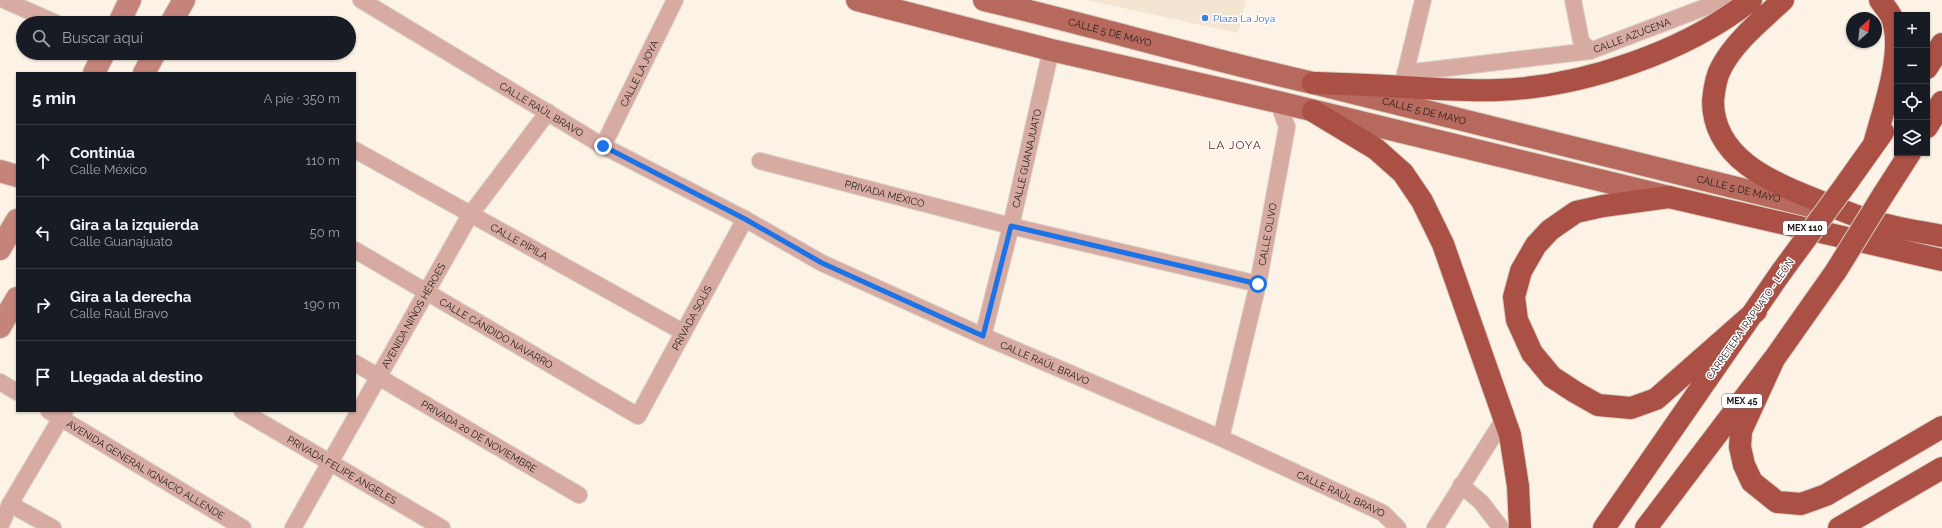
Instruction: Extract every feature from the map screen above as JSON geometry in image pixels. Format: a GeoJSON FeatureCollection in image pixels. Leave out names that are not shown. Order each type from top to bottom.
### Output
{"type":"FeatureCollection","features":[{"type":"Feature","properties":{"kind":"highway"},"geometry":{"type":"LineString","coordinates":[[1313,83],[1404,80],[1498,90],[1540,86],[1583,77],[1627,64],[1672,47],[1714,27],[1751,0]]}},
{"type":"Feature","properties":{"kind":"highway"},"geometry":{"type":"LineString","coordinates":[[1783,0],[1734,46],[1721,67],[1714,90],[1713,112],[1721,135],[1735,155],[1753,170],[1778,185],[1866,220],[1942,236]]}},
{"type":"Feature","properties":{"kind":"highway"},"geometry":{"type":"LineString","coordinates":[[1874,144],[1893,68],[1896,44],[1892,17],[1880,0]]}},
{"type":"Feature","properties":{"kind":"highway"},"geometry":{"type":"LineString","coordinates":[[1930,63],[1942,44]]}},
{"type":"Feature","properties":{"kind":"highway"},"geometry":{"type":"LineString","coordinates":[[1313,110],[1376,149],[1403,173],[1422,201],[1444,244],[1510,435],[1517,479],[1520,528]]}},
{"type":"Feature","properties":{"kind":"highway","name":"CARRETERA IRAPUATO - LEÓN"},"geometry":{"type":"LineString","coordinates":[[1604,528],[1756,311],[1782,271],[1894,115]]}},
{"type":"Feature","properties":{"kind":"highway","name":"MEX 45"},"geometry":{"type":"LineString","coordinates":[[1646,528],[1774,359],[1836,271],[1908,156]]}},
{"type":"Feature","properties":{"kind":"highway"},"geometry":{"type":"LineString","coordinates":[[1669,197],[1603,206],[1576,212],[1550,230],[1536,246],[1520,271],[1514,297],[1517,320],[1532,353],[1552,377],[1598,405],[1631,408],[1656,399],[1756,311]]}},
{"type":"Feature","properties":{"kind":"highway","name":"MEX 110"},"geometry":{"type":"LineString","coordinates":[[1669,197],[1942,260]]}},
{"type":"Feature","properties":{"kind":"highway"},"geometry":{"type":"LineString","coordinates":[[1774,359],[1747,417],[1742,431],[1740,447],[1744,465],[1752,482],[1777,502],[1801,504],[1826,495],[1942,427]]}},
{"type":"Feature","properties":{"kind":"highway"},"geometry":{"type":"LineString","coordinates":[[1839,528],[1942,468]]}},
{"type":"Feature","properties":{"kind":"main road"},"geometry":{"type":"LineString","coordinates":[[857,0],[1051,50],[1313,110],[1669,197]]}},
{"type":"Feature","properties":{"kind":"main road","name":"CALLE 5 DE MAYO"},"geometry":{"type":"LineString","coordinates":[[984,0],[1073,21],[1238,66],[1313,83],[1866,220]]}},
{"type":"Feature","properties":{"kind":"street"},"geometry":{"type":"LineString","coordinates":[[4,0],[40,16]]}},
{"type":"Feature","properties":{"kind":"street"},"geometry":{"type":"LineString","coordinates":[[122,16],[130,0]]}},
{"type":"Feature","properties":{"kind":"street"},"geometry":{"type":"LineString","coordinates":[[175,16],[184,0]]}},
{"type":"Feature","properties":{"kind":"street","name":"CALLE RAÚL BRAVO"},"geometry":{"type":"LineString","coordinates":[[361,0],[603,146],[745,219],[822,263],[983,336],[1221,438],[1384,513],[1398,528]]}},
{"type":"Feature","properties":{"kind":"street","name":"CALLE LA JOYA"},"geometry":{"type":"LineString","coordinates":[[603,146],[675,0]]}},
{"type":"Feature","properties":{"kind":"street"},"geometry":{"type":"LineString","coordinates":[[1423,0],[1404,80],[1590,51]]}},
{"type":"Feature","properties":{"kind":"street","name":"CALLE AZUCENA"},"geometry":{"type":"LineString","coordinates":[[1573,0],[1581,41],[1590,51],[1724,0]]}},
{"type":"Feature","properties":{"kind":"street","name":"CALLE GUANAJUATO"},"geometry":{"type":"LineString","coordinates":[[983,336],[1011,226],[1051,50]]}},
{"type":"Feature","properties":{"kind":"street"},"geometry":{"type":"LineString","coordinates":[[94,72],[100,60]]}},
{"type":"Feature","properties":{"kind":"street"},"geometry":{"type":"LineString","coordinates":[[145,72],[151,60]]}},
{"type":"Feature","properties":{"kind":"street","name":"CALLE OLIVO"},"geometry":{"type":"LineString","coordinates":[[1221,438],[1258,284],[1287,127],[1278,102]]}},
{"type":"Feature","properties":{"kind":"street","name":"AVENIDA NIÑOS HÉROES"},"geometry":{"type":"LineString","coordinates":[[293,528],[470,215],[548,112]]}},
{"type":"Feature","properties":{"kind":"street","name":"CALLE PÍPILA"},"geometry":{"type":"LineString","coordinates":[[356,151],[683,332]]}},
{"type":"Feature","properties":{"kind":"street","name":"PRIVADA MÉXICO"},"geometry":{"type":"LineString","coordinates":[[760,161],[1011,226],[1258,284]]}},
{"type":"Feature","properties":{"kind":"street"},"geometry":{"type":"LineString","coordinates":[[0,171],[16,176]]}},
{"type":"Feature","properties":{"kind":"street","name":"PRIVADA SOLÍS"},"geometry":{"type":"LineString","coordinates":[[638,416],[745,219]]}},
{"type":"Feature","properties":{"kind":"street"},"geometry":{"type":"LineString","coordinates":[[0,249],[16,222]]}},
{"type":"Feature","properties":{"kind":"street","name":"CALLE CÁNDIDO NAVARRO"},"geometry":{"type":"LineString","coordinates":[[356,251],[638,416]]}},
{"type":"Feature","properties":{"kind":"street"},"geometry":{"type":"LineString","coordinates":[[0,327],[16,300]]}},
{"type":"Feature","properties":{"kind":"street","name":"PRIVADA 20 DE NOVIEMBRE"},"geometry":{"type":"LineString","coordinates":[[356,364],[578,495]]}},
{"type":"Feature","properties":{"kind":"street"},"geometry":{"type":"LineString","coordinates":[[0,382],[16,391]]}},
{"type":"Feature","properties":{"kind":"street","name":"PRIVADA FELIPE ÁNGELES"},"geometry":{"type":"LineString","coordinates":[[244,412],[442,528]]}},
{"type":"Feature","properties":{"kind":"street"},"geometry":{"type":"LineString","coordinates":[[0,527],[10,504],[58,413]]}},
{"type":"Feature","properties":{"kind":"street","name":"AVENIDA GENERAL IGNACIO ALLENDE"},"geometry":{"type":"LineString","coordinates":[[58,413],[243,528]]}},
{"type":"Feature","properties":{"kind":"street"},"geometry":{"type":"LineString","coordinates":[[1435,528],[1504,419]]}},
{"type":"Feature","properties":{"kind":"street"},"geometry":{"type":"LineString","coordinates":[[1461,485],[1481,502],[1501,528]]}},
{"type":"Feature","properties":{"kind":"street"},"geometry":{"type":"LineString","coordinates":[[10,504],[53,528]]}},
{"type":"Feature","properties":{"kind":"shaded area","name":"Plaza La Joya"},"geometry":{"type":"Polygon","coordinates":[[[1086,0],[1246,0],[1238,33],[1086,0]]]}},
{"type":"Feature","properties":{"kind":"place","name":"Plaza La Joya"},"geometry":{"type":"Point","coordinates":[1205,18]}},
{"type":"Feature","properties":{"kind":"district","name":"LA JOYA"},"geometry":{"type":"Point","coordinates":[1235,145]}},
{"type":"Feature","properties":{"kind":"route"},"geometry":{"type":"LineString","coordinates":[[603,146],[745,219],[822,263],[983,336],[1011,226],[1258,284]]}}]}
